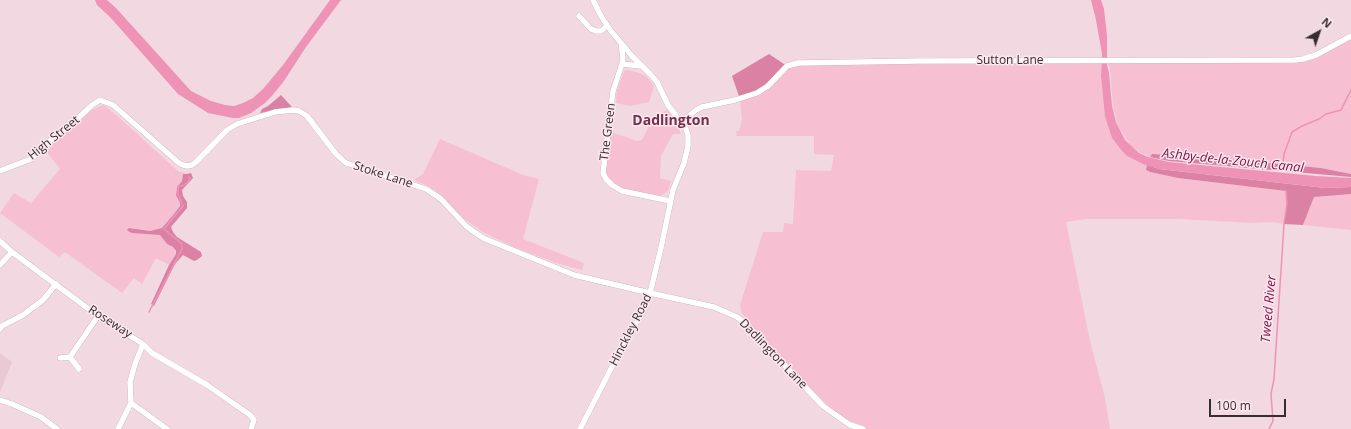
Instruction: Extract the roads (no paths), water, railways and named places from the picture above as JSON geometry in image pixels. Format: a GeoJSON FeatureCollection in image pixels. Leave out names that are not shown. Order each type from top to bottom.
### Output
{"type":"FeatureCollection","features":[{"type":"Feature","properties":{"kind":"street"},"geometry":{"type":"LineString","coordinates":[[593,0],[608,26],[632,56],[652,76],[668,105],[682,122]]}},
{"type":"Feature","properties":{"kind":"street"},"geometry":{"type":"LineString","coordinates":[[579,16],[591,29],[596,31],[601,31],[608,26]]}},
{"type":"Feature","properties":{"kind":"street"},"geometry":{"type":"LineString","coordinates":[[579,26],[584,21]]}},
{"type":"Feature","properties":{"kind":"street","name":"Sutton Lane"},"geometry":{"type":"LineString","coordinates":[[682,122],[702,107],[735,100],[757,93],[768,86],[787,66],[798,62],[1303,59],[1316,55],[1351,36]]}},
{"type":"Feature","properties":{"kind":"street","name":"The Green"},"geometry":{"type":"LineString","coordinates":[[621,42],[620,45],[623,58],[613,91],[603,173],[612,185],[622,191],[670,201]]}},
{"type":"Feature","properties":{"kind":"street"},"geometry":{"type":"LineString","coordinates":[[622,64],[641,66]]}},
{"type":"Feature","properties":{"kind":"street","name":"High Street"},"geometry":{"type":"LineString","coordinates":[[0,171],[31,159],[92,104],[100,100],[105,101]]}},
{"type":"Feature","properties":{"kind":"street","name":"Stoke Lane"},"geometry":{"type":"LineString","coordinates":[[105,101],[113,105],[129,118],[180,163],[187,166],[192,166],[227,130],[237,124],[275,112],[293,110],[299,111],[307,116],[336,154],[346,163],[426,189],[440,199],[467,227],[483,238],[574,275],[650,294]]}},
{"type":"Feature","properties":{"kind":"street","name":"Hinckley Road"},"geometry":{"type":"LineString","coordinates":[[580,429],[643,311],[650,294],[662,248],[670,201],[675,182],[682,170],[687,153],[688,135],[682,122]]}},
{"type":"Feature","properties":{"kind":"street","name":"Roseway"},"geometry":{"type":"LineString","coordinates":[[0,241],[12,252],[98,316],[143,344],[152,354],[207,384],[253,417],[254,420],[251,429]]}},
{"type":"Feature","properties":{"kind":"street"},"geometry":{"type":"LineString","coordinates":[[0,265],[12,252]]}},
{"type":"Feature","properties":{"kind":"street"},"geometry":{"type":"LineString","coordinates":[[0,329],[2,326],[23,315],[42,300],[56,284]]}},
{"type":"Feature","properties":{"kind":"street","name":"Dadlington Lane"},"geometry":{"type":"LineString","coordinates":[[650,294],[714,307],[737,317],[745,323],[823,406],[850,424],[863,429]]}},
{"type":"Feature","properties":{"kind":"street"},"geometry":{"type":"LineString","coordinates":[[60,358],[70,357],[98,316]]}},
{"type":"Feature","properties":{"kind":"street"},"geometry":{"type":"LineString","coordinates":[[118,429],[131,402],[130,382],[143,344]]}},
{"type":"Feature","properties":{"kind":"street"},"geometry":{"type":"LineString","coordinates":[[70,357],[79,369]]}},
{"type":"Feature","properties":{"kind":"street"},"geometry":{"type":"LineString","coordinates":[[0,400],[41,417],[57,429]]}},
{"type":"Feature","properties":{"kind":"street"},"geometry":{"type":"LineString","coordinates":[[131,402],[166,429]]}},
{"type":"Feature","properties":{"kind":"waterway","name":"Tweed River"},"geometry":{"type":"LineString","coordinates":[[1283,164],[1284,154],[1292,132],[1326,114],[1341,110],[1351,90]]}},
{"type":"Feature","properties":{"kind":"waterway"},"geometry":{"type":"LineString","coordinates":[[149,312],[182,249],[182,244],[164,229],[183,206],[178,194],[178,186],[182,186],[188,182],[190,179],[189,177]]}},
{"type":"Feature","properties":{"kind":"waterway","name":"Tweed River"},"geometry":{"type":"LineString","coordinates":[[1269,429],[1273,421],[1271,394],[1274,379],[1284,224],[1287,203],[1286,191]]}},
{"type":"Feature","properties":{"kind":"district","name":"Dadlington"},"geometry":{"type":"Point","coordinates":[671,121]}},
{"type":"Feature","properties":{"kind":"water label","name":"Ashby-de-la-Zouch Canal"},"geometry":{"type":"Point","coordinates":[1233,161]}}]}
